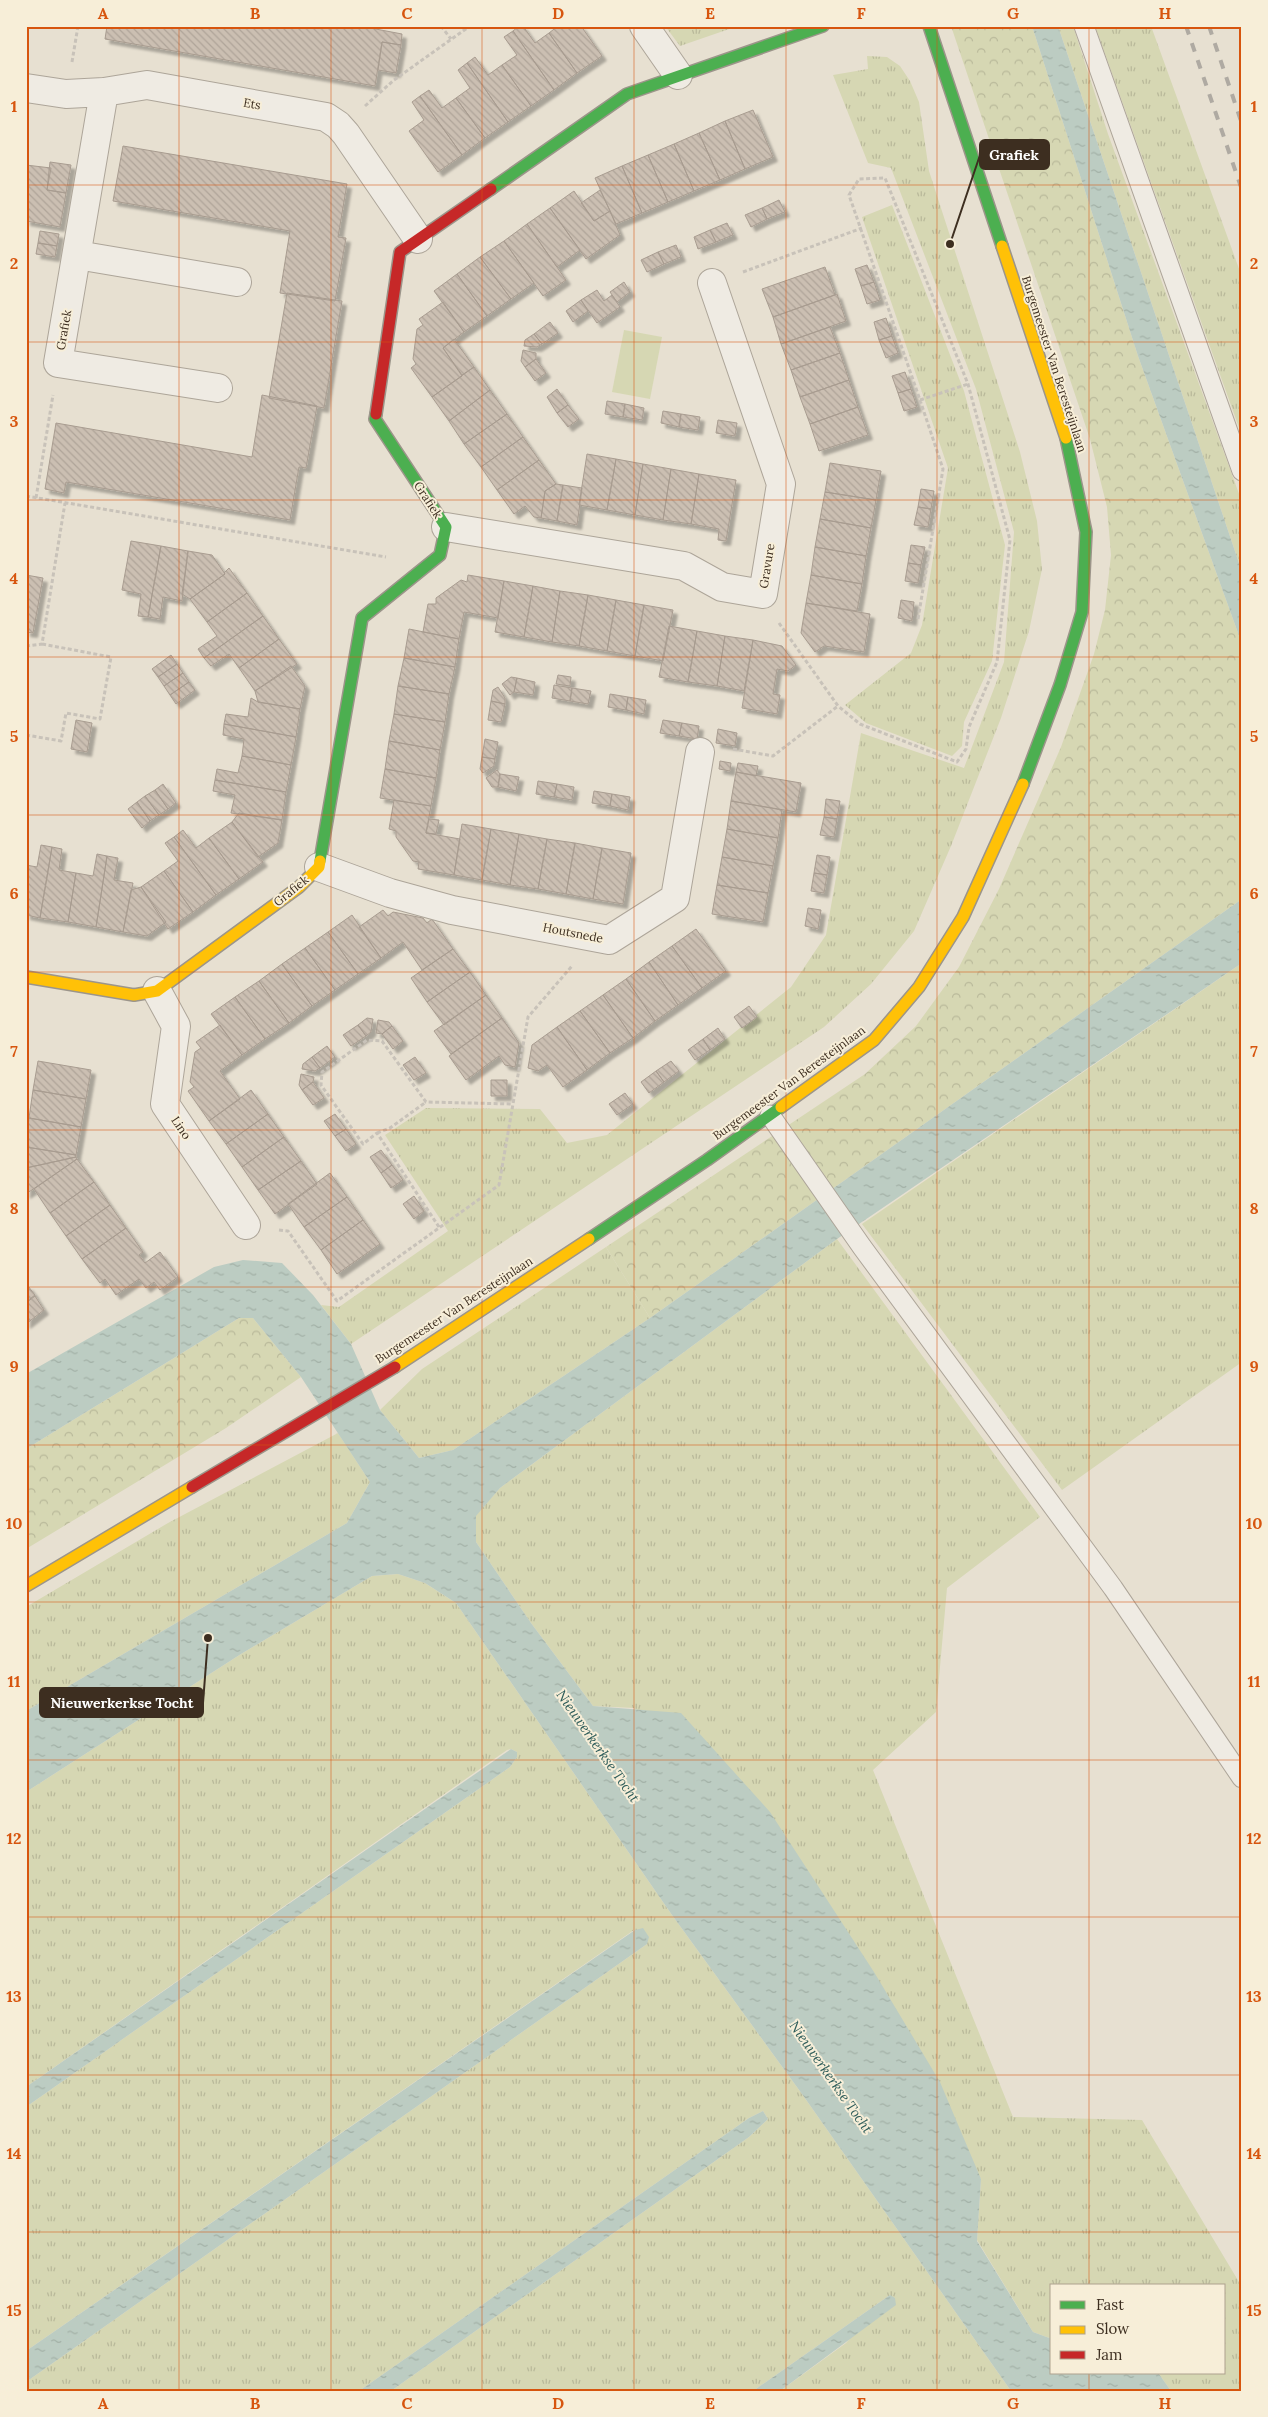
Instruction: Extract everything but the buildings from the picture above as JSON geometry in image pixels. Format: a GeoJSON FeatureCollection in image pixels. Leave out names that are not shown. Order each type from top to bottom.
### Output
{"type":"FeatureCollection","features":[{"type":"Feature","properties":{"kind":"main road","name":"Grafiek"},"geometry":{"type":"LineString","coordinates":[[157,992],[299,887],[319,867],[362,618],[440,555],[446,527],[375,419],[400,252],[627,94],[823,26]]}},
{"type":"Feature","properties":{"kind":"main road","name":"Burgemeester Van Beresteijnlaan"},"geometry":{"type":"LineString","coordinates":[[26,1586],[409,1358],[707,1160],[874,1040],[919,987],[963,918],[1016,803],[1060,686],[1082,612],[1086,532],[1067,442],[929,26]]}},
{"type":"Feature","properties":{"kind":"main road"},"geometry":{"type":"LineString","coordinates":[[26,977],[134,995],[157,992]]}},
{"type":"Feature","properties":{"kind":"street"},"geometry":{"type":"LineString","coordinates":[[644,26],[678,75]]}},
{"type":"Feature","properties":{"kind":"street","name":"Ets"},"geometry":{"type":"LineString","coordinates":[[26,88],[66,94],[104,92],[147,85],[326,117],[338,125]]}},
{"type":"Feature","properties":{"kind":"street","name":"Grafiek"},"geometry":{"type":"LineString","coordinates":[[104,92],[58,363],[218,388]]}},
{"type":"Feature","properties":{"kind":"street"},"geometry":{"type":"LineString","coordinates":[[338,125],[418,239]]}},
{"type":"Feature","properties":{"kind":"street"},"geometry":{"type":"LineString","coordinates":[[77,256],[237,282]]}},
{"type":"Feature","properties":{"kind":"street","name":"Gravure"},"geometry":{"type":"LineString","coordinates":[[446,527],[684,566],[722,587],[763,594],[781,484],[712,283]]}},
{"type":"Feature","properties":{"kind":"street","name":"Houtsnede"},"geometry":{"type":"LineString","coordinates":[[319,867],[390,893],[452,910],[609,940],[675,898],[700,752]]}},
{"type":"Feature","properties":{"kind":"street","name":"Lino"},"geometry":{"type":"LineString","coordinates":[[157,992],[176,1026],[165,1104],[246,1225]]}},
{"type":"Feature","properties":{"kind":"lane"},"geometry":{"type":"LineString","coordinates":[[1084,26],[1242,471]]}},
{"type":"Feature","properties":{"kind":"lane"},"geometry":{"type":"LineString","coordinates":[[770,1115],[862,1247],[1113,1588],[1242,1778]]}},
{"type":"Feature","properties":{"kind":"path"},"geometry":{"type":"LineString","coordinates":[[441,26],[451,39]]}},
{"type":"Feature","properties":{"kind":"path"},"geometry":{"type":"LineString","coordinates":[[338,125],[376,97],[394,80],[470,26]]}},
{"type":"Feature","properties":{"kind":"path"},"geometry":{"type":"LineString","coordinates":[[763,594],[770,611],[838,706],[860,724],[957,762],[966,749],[969,727],[997,662],[1010,540],[968,384],[885,178],[859,179],[849,195],[862,228],[943,469],[918,619]]}},
{"type":"Feature","properties":{"kind":"path"},"geometry":{"type":"LineString","coordinates":[[712,283],[862,228]]}},
{"type":"Feature","properties":{"kind":"path"},"geometry":{"type":"LineString","coordinates":[[36,498],[58,363]]}},
{"type":"Feature","properties":{"kind":"path"},"geometry":{"type":"LineString","coordinates":[[920,400],[968,384]]}},
{"type":"Feature","properties":{"kind":"path"},"geometry":{"type":"LineString","coordinates":[[26,496],[429,564]]}},
{"type":"Feature","properties":{"kind":"path"},"geometry":{"type":"LineString","coordinates":[[42,644],[65,503]]}},
{"type":"Feature","properties":{"kind":"path"},"geometry":{"type":"LineString","coordinates":[[26,646],[42,644],[111,657],[100,719],[66,713],[61,741],[26,735]]}},
{"type":"Feature","properties":{"kind":"path"},"geometry":{"type":"LineString","coordinates":[[700,752],[701,744],[773,756],[838,706]]}},
{"type":"Feature","properties":{"kind":"path"},"geometry":{"type":"LineString","coordinates":[[246,1225],[288,1231],[337,1302],[499,1185],[528,1017],[596,937]]}},
{"type":"Feature","properties":{"kind":"path"},"geometry":{"type":"LineString","coordinates":[[426,1102],[382,1041],[367,1040],[322,1072],[321,1085],[363,1144],[377,1133],[390,1128],[426,1102],[513,1104]]}},
{"type":"Feature","properties":{"kind":"path"},"geometry":{"type":"LineString","coordinates":[[377,1133],[440,1227]]}},
{"type":"Feature","properties":{"kind":"green space"},"geometry":{"type":"Polygon","coordinates":[[[665,26],[738,26],[680,46],[665,26]]]}},
{"type":"Feature","properties":{"kind":"green space"},"geometry":{"type":"Polygon","coordinates":[[[951,26],[1032,26],[1138,356],[1242,644],[1242,899],[650,1318],[606,1247],[865,1074],[916,1026],[959,967],[999,889],[1061,747],[1094,654],[1105,610],[1111,555],[1107,507],[1090,439],[951,26]]]}},
{"type":"Feature","properties":{"kind":"green space"},"geometry":{"type":"Polygon","coordinates":[[[1058,26],[1073,26],[1108,134],[1242,502],[1242,572],[1058,26]]]}},
{"type":"Feature","properties":{"kind":"green space"},"geometry":{"type":"Polygon","coordinates":[[[1095,26],[1151,26],[1242,277],[1242,436],[1095,26]]]}},
{"type":"Feature","properties":{"kind":"green space"},"geometry":{"type":"Polygon","coordinates":[[[867,56],[887,57],[900,66],[910,81],[919,102],[929,171],[1020,452],[1037,521],[1042,569],[1029,631],[1001,718],[951,846],[914,931],[871,984],[824,1027],[351,1344],[321,1305],[339,1307],[448,1231],[385,1135],[426,1108],[540,1109],[567,1143],[607,1135],[791,987],[826,935],[861,733],[964,768],[1004,662],[1014,532],[976,389],[891,168],[868,163],[833,75],[868,69],[867,56]]]}},
{"type":"Feature","properties":{"kind":"green space"},"geometry":{"type":"Polygon","coordinates":[[[892,205],[964,391],[1005,545],[992,661],[964,722],[962,746],[952,756],[866,723],[845,705],[911,653],[922,625],[948,468],[862,217],[892,205]]]}},
{"type":"Feature","properties":{"kind":"green space"},"geometry":{"type":"Polygon","coordinates":[[[624,330],[662,337],[650,399],[612,392],[624,330]]]}},
{"type":"Feature","properties":{"kind":"green space"},"geometry":{"type":"Polygon","coordinates":[[[1242,963],[1242,1362],[1062,1490],[862,1224],[1242,963]]]}},
{"type":"Feature","properties":{"kind":"green space"},"geometry":{"type":"Polygon","coordinates":[[[837,1239],[1040,1517],[947,1588],[936,1712],[873,1770],[1013,2117],[1142,2120],[1242,2287],[1242,2391],[1171,2391],[1159,2374],[1226,2374],[1226,2284],[1050,2284],[1050,2338],[1033,2332],[977,2240],[981,2179],[634,1708],[593,1706],[531,1623],[476,1542],[476,1515],[500,1488],[837,1239]]]}},
{"type":"Feature","properties":{"kind":"green space"},"geometry":{"type":"Polygon","coordinates":[[[606,1247],[650,1318],[453,1450],[419,1458],[380,1410],[422,1369],[606,1247]]]}},
{"type":"Feature","properties":{"kind":"green space"},"geometry":{"type":"Polygon","coordinates":[[[239,1318],[253,1318],[301,1377],[226,1428],[26,1549],[26,1449],[239,1318]]]}},
{"type":"Feature","properties":{"kind":"green space"},"geometry":{"type":"Polygon","coordinates":[[[338,1433],[370,1482],[347,1523],[26,1711],[26,1607],[168,1523],[338,1433]]]}},
{"type":"Feature","properties":{"kind":"green space"},"geometry":{"type":"Polygon","coordinates":[[[398,1574],[425,1583],[456,1603],[672,1915],[802,2094],[1011,2391],[780,2391],[846,2343],[890,2295],[753,2391],[391,2391],[749,2137],[768,2119],[763,2111],[749,2118],[359,2391],[26,2391],[26,2382],[647,1944],[634,1930],[26,2351],[26,2107],[510,1767],[517,1757],[517,1752],[511,1749],[507,1750],[26,2087],[26,1792],[241,1654],[372,1576],[398,1574]]]}},
{"type":"Feature","properties":{"kind":"water"},"geometry":{"type":"Polygon","coordinates":[[[1032,26],[1058,26],[1242,572],[1242,644],[1138,356],[1032,26]]]}},
{"type":"Feature","properties":{"kind":"water","name":"Nieuwerkerkse Tocht"},"geometry":{"type":"Polygon","coordinates":[[[1242,899],[1242,963],[837,1239],[500,1488],[476,1516],[476,1542],[531,1623],[593,1706],[681,1713],[770,1812],[874,1972],[940,2082],[981,2179],[977,2241],[1033,2332],[1050,2338],[1050,2374],[1159,2374],[1171,2391],[1011,2391],[802,2094],[672,1915],[456,1603],[425,1583],[398,1574],[372,1576],[241,1654],[26,1792],[26,1711],[347,1523],[370,1482],[301,1377],[253,1318],[239,1318],[26,1449],[26,1374],[214,1267],[243,1260],[282,1263],[313,1295],[351,1344],[380,1410],[419,1458],[453,1450],[650,1318],[1242,899]]]}},
{"type":"Feature","properties":{"kind":"water"},"geometry":{"type":"Polygon","coordinates":[[[511,1749],[517,1752],[517,1757],[510,1767],[26,2107],[26,2087],[511,1749]]]}},
{"type":"Feature","properties":{"kind":"water"},"geometry":{"type":"Polygon","coordinates":[[[643,1928],[649,1937],[647,1944],[26,2382],[26,2351],[635,1930],[643,1928]]]}},
{"type":"Feature","properties":{"kind":"water"},"geometry":{"type":"Polygon","coordinates":[[[763,2111],[768,2119],[749,2137],[391,2391],[359,2391],[749,2118],[763,2111]]]}},
{"type":"Feature","properties":{"kind":"water"},"geometry":{"type":"Polygon","coordinates":[[[890,2295],[895,2298],[896,2305],[780,2391],[753,2391],[890,2295]]]}},
{"type":"Feature","properties":{"kind":"railway"},"geometry":{"type":"LineString","coordinates":[[1186,26],[1242,190]]}},
{"type":"Feature","properties":{"kind":"railway"},"geometry":{"type":"LineString","coordinates":[[1209,26],[1242,124]]}},
{"type":"Feature","properties":{"kind":"traffic: fast"},"geometry":{"type":"LineString","coordinates":[[491,189],[627,94],[823,26]]}},
{"type":"Feature","properties":{"kind":"traffic: fast"},"geometry":{"type":"LineString","coordinates":[[929,26],[1002,246]]}},
{"type":"Feature","properties":{"kind":"traffic: fast"},"geometry":{"type":"LineString","coordinates":[[320,861],[362,618],[440,555],[446,527],[375,419],[376,414]]}},
{"type":"Feature","properties":{"kind":"traffic: fast"},"geometry":{"type":"LineString","coordinates":[[1023,784],[1060,685],[1082,612],[1086,532],[1066,438]]}},
{"type":"Feature","properties":{"kind":"traffic: fast"},"geometry":{"type":"LineString","coordinates":[[589,1239],[707,1160],[781,1107]]}},
{"type":"Feature","properties":{"kind":"traffic: slow"},"geometry":{"type":"LineString","coordinates":[[1002,246],[1066,438]]}},
{"type":"Feature","properties":{"kind":"traffic: slow"},"geometry":{"type":"LineString","coordinates":[[781,1107],[874,1040],[919,987],[963,917],[1023,784]]}},
{"type":"Feature","properties":{"kind":"traffic: slow"},"geometry":{"type":"LineString","coordinates":[[26,977],[134,995],[157,991],[299,887],[319,867],[320,861]]}},
{"type":"Feature","properties":{"kind":"traffic: slow"},"geometry":{"type":"LineString","coordinates":[[395,1367],[589,1239]]}},
{"type":"Feature","properties":{"kind":"traffic: slow"},"geometry":{"type":"LineString","coordinates":[[26,1586],[192,1487]]}},
{"type":"Feature","properties":{"kind":"traffic: jam"},"geometry":{"type":"LineString","coordinates":[[376,414],[400,252],[491,189]]}},
{"type":"Feature","properties":{"kind":"traffic: jam"},"geometry":{"type":"LineString","coordinates":[[192,1487],[395,1367]]}},
{"type":"Feature","properties":{"kind":"place","name":"Grafiek"},"geometry":{"type":"Point","coordinates":[950,244]}},
{"type":"Feature","properties":{"kind":"place","name":"Nieuwerkerkse Tocht"},"geometry":{"type":"Point","coordinates":[208,1638]}}]}
